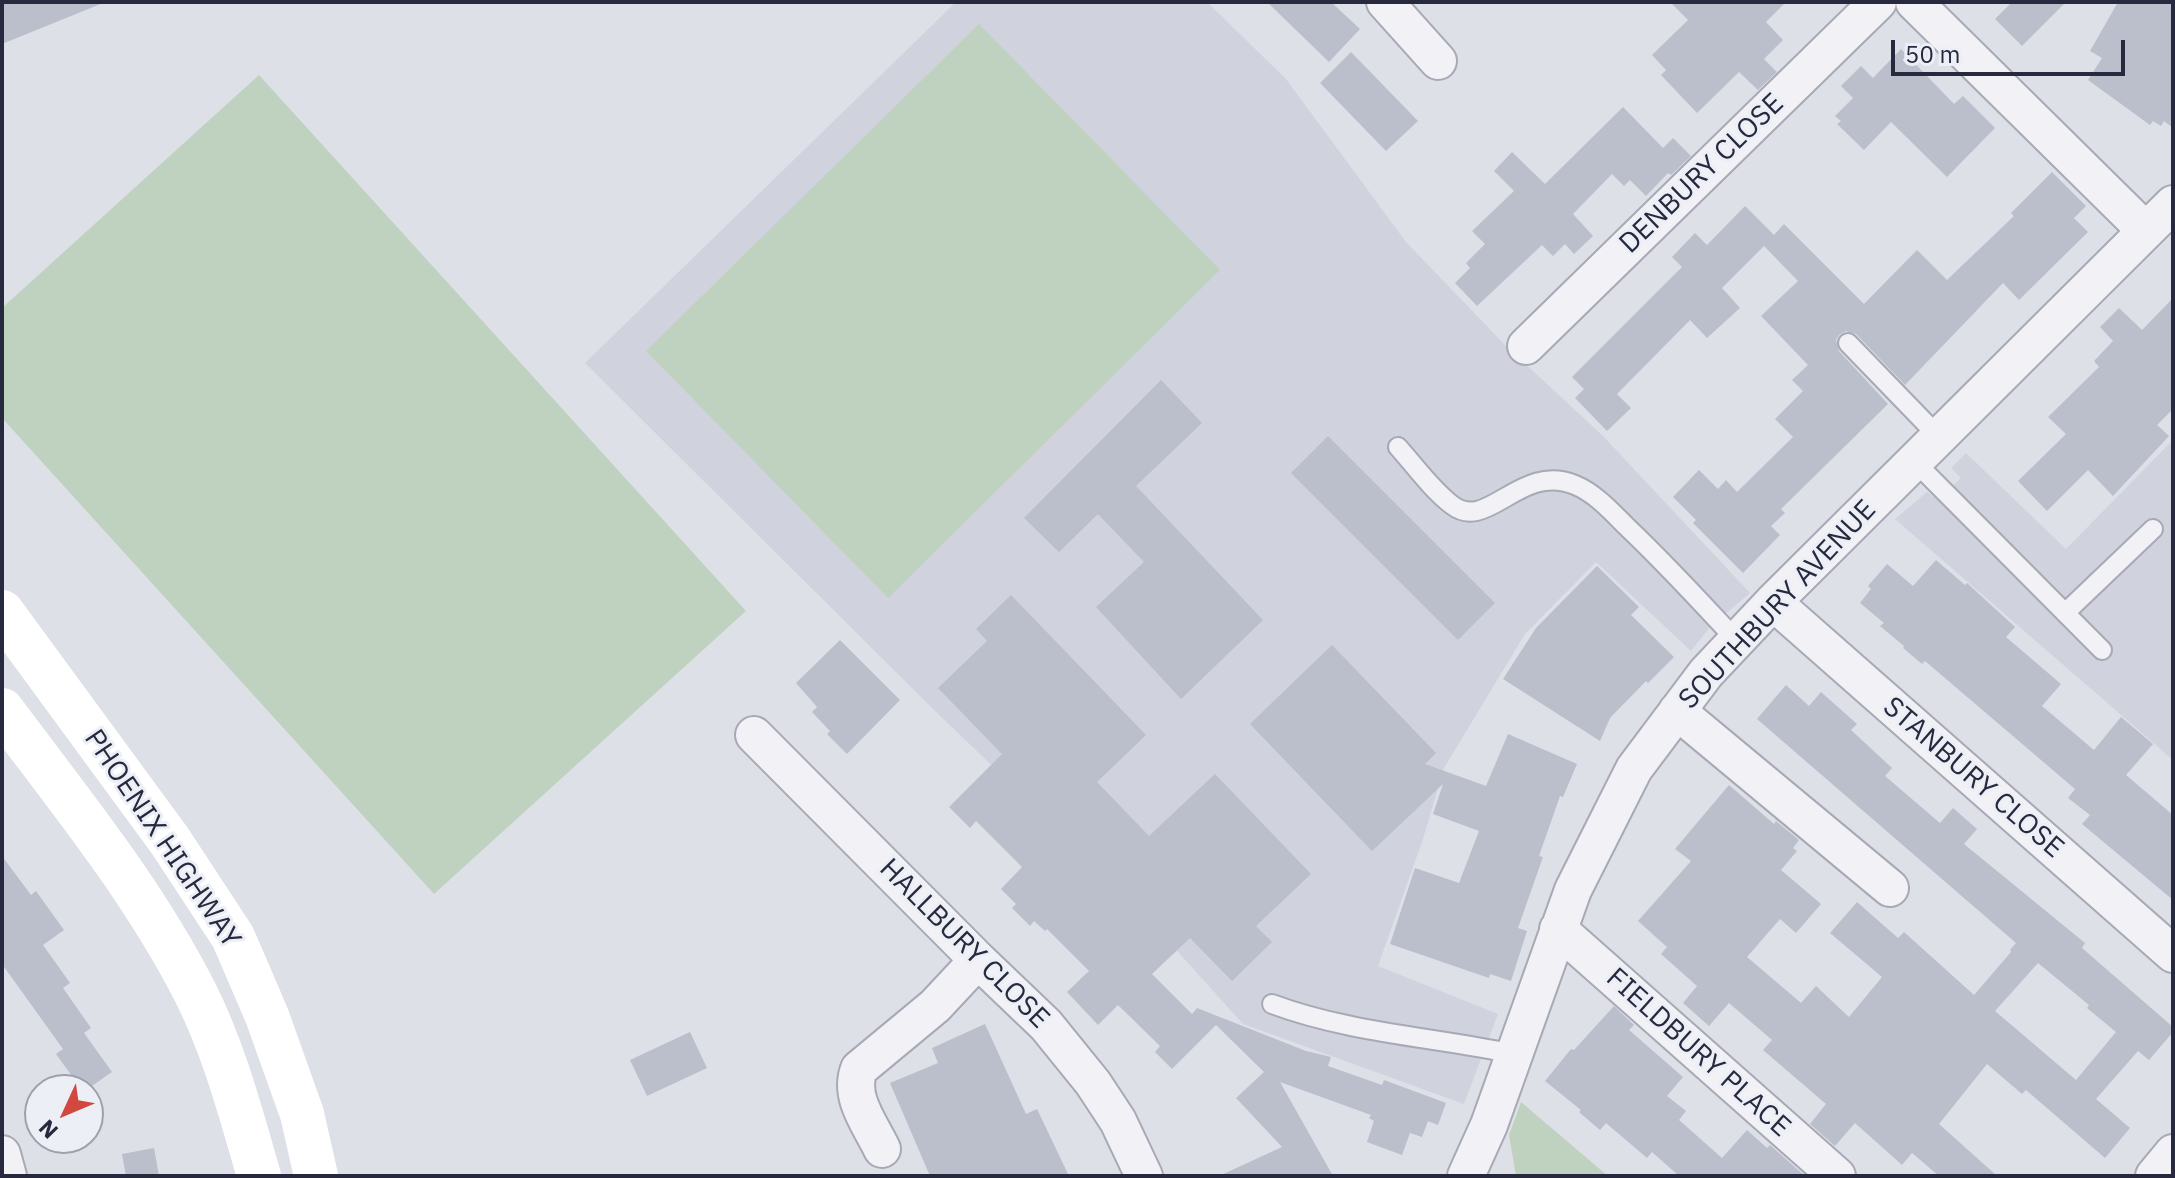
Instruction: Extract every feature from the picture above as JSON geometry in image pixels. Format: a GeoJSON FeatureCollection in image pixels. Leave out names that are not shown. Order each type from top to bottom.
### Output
{"type":"FeatureCollection","features":[{"type":"Feature","properties":{"kind":"main road","name":"PHOENIX HIGHWAY"},"geometry":{"type":"LineString","coordinates":[[2,612],[170,841],[233,937],[267,1016],[302,1114],[316,1176]]}},
{"type":"Feature","properties":{"kind":"main road","name":"PHOENIX HIGHWAY"},"geometry":{"type":"LineString","coordinates":[[2,710],[129,880],[196,993],[234,1090],[259,1176]]}},
{"type":"Feature","properties":{"kind":"street"},"geometry":{"type":"LineString","coordinates":[[1385,2],[1438,61]]}},
{"type":"Feature","properties":{"kind":"street","name":"DENBURY CLOSE"},"geometry":{"type":"LineString","coordinates":[[1526,346],[1878,2]]}},
{"type":"Feature","properties":{"kind":"street"},"geometry":{"type":"LineString","coordinates":[[1914,2],[2146,231]]}},
{"type":"Feature","properties":{"kind":"street","name":"SOUTHBURY AVENUE"},"geometry":{"type":"LineString","coordinates":[[1466,1176],[1489,1125],[1558,929],[1598,836],[1634,769],[1706,673],[1773,602],[2173,204]]}},
{"type":"Feature","properties":{"kind":"street","name":"STANBURY CLOSE"},"geometry":{"type":"LineString","coordinates":[[1773,602],[2173,954]]}},
{"type":"Feature","properties":{"kind":"street"},"geometry":{"type":"LineString","coordinates":[[1677,711],[1890,888]]}},
{"type":"Feature","properties":{"kind":"street","name":"HALLBURY CLOSE"},"geometry":{"type":"LineString","coordinates":[[754,735],[1068,1049],[1118,1121],[1144,1176]]}},
{"type":"Feature","properties":{"kind":"street","name":"FIELDBURY PLACE"},"geometry":{"type":"LineString","coordinates":[[1558,929],[1837,1176]]}},
{"type":"Feature","properties":{"kind":"street"},"geometry":{"type":"LineString","coordinates":[[882,1149],[855,1094],[859,1069],[935,1006],[978,960]]}},
{"type":"Feature","properties":{"kind":"street"},"geometry":{"type":"LineString","coordinates":[[2154,1176],[2173,1153]]}},
{"type":"Feature","properties":{"kind":"street"},"geometry":{"type":"LineString","coordinates":[[2,1154],[8,1176]]}},
{"type":"Feature","properties":{"kind":"lane"},"geometry":{"type":"LineString","coordinates":[[1848,343],[1927,449],[2065,613],[2102,650]]}},
{"type":"Feature","properties":{"kind":"lane"},"geometry":{"type":"LineString","coordinates":[[1398,447],[1453,506],[1467,513],[1489,508],[1517,488],[1535,482],[1558,480],[1577,485],[1603,504],[1643,543],[1737,641]]}},
{"type":"Feature","properties":{"kind":"lane"},"geometry":{"type":"LineString","coordinates":[[2065,613],[2153,529]]}},
{"type":"Feature","properties":{"kind":"lane"},"geometry":{"type":"LineString","coordinates":[[1272,1004],[1311,1018],[1357,1029],[1451,1041],[1514,1054]]}},
{"type":"Feature","properties":{"kind":"shaded area"},"geometry":{"type":"Polygon","coordinates":[[[956,2],[1207,2],[1286,79],[1406,242],[1505,345],[1603,436],[1750,593],[1710,627],[1691,651],[1596,562],[1525,634],[1444,768],[1423,839],[1378,966],[1498,1014],[1464,1104],[1243,1024],[1123,891],[933,709],[585,363],[956,2]]]}},
{"type":"Feature","properties":{"kind":"shaded area"},"geometry":{"type":"Polygon","coordinates":[[[2173,440],[2173,760],[1895,519],[1927,492],[1938,499],[1961,478],[1951,468],[1966,453],[2066,549],[2173,440]]]}},
{"type":"Feature","properties":{"kind":"green space"},"geometry":{"type":"Polygon","coordinates":[[[979,24],[1220,270],[888,598],[646,351],[979,24]]]}},
{"type":"Feature","properties":{"kind":"green space"},"geometry":{"type":"Polygon","coordinates":[[[259,75],[746,611],[434,894],[2,418],[2,308],[259,75]]]}},
{"type":"Feature","properties":{"kind":"green space"},"geometry":{"type":"Polygon","coordinates":[[[1521,1102],[1608,1176],[1516,1176],[1509,1135],[1521,1102]]]}},
{"type":"Feature","properties":{"kind":"building"},"geometry":{"type":"Polygon","coordinates":[[[2,2],[103,2],[103,3],[2,44],[2,2]]]}},
{"type":"Feature","properties":{"kind":"building"},"geometry":{"type":"Polygon","coordinates":[[[1267,2],[1331,2],[1360,29],[1329,62],[1267,2]]]}},
{"type":"Feature","properties":{"kind":"building"},"geometry":{"type":"Polygon","coordinates":[[[1670,2],[1786,2],[1766,22],[1783,40],[1764,59],[1777,72],[1758,90],[1739,72],[1697,113],[1661,75],[1666,70],[1652,55],[1688,20],[1670,2]]]}},
{"type":"Feature","properties":{"kind":"building"},"geometry":{"type":"Polygon","coordinates":[[[2012,2],[2066,2],[2022,46],[1995,19],[2012,2]]]}},
{"type":"Feature","properties":{"kind":"building"},"geometry":{"type":"Polygon","coordinates":[[[2118,2],[2173,2],[2173,128],[2164,121],[2161,126],[2153,121],[2150,125],[2088,80],[2102,58],[2090,51],[2118,2]]]}},
{"type":"Feature","properties":{"kind":"building"},"geometry":{"type":"Polygon","coordinates":[[[1901,49],[1954,104],[1963,96],[1995,128],[1947,177],[1891,122],[1864,150],[1837,124],[1841,121],[1835,116],[1853,98],[1841,86],[1861,66],[1873,78],[1901,49]]]}},
{"type":"Feature","properties":{"kind":"building"},"geometry":{"type":"Polygon","coordinates":[[[1351,52],[1418,121],[1386,151],[1320,83],[1351,52]]]}},
{"type":"Feature","properties":{"kind":"building"},"geometry":{"type":"Polygon","coordinates":[[[1623,107],[1663,148],[1673,138],[1691,156],[1671,175],[1668,173],[1646,196],[1630,180],[1624,186],[1612,174],[1573,214],[1593,236],[1574,254],[1565,244],[1553,256],[1542,245],[1477,306],[1455,283],[1470,268],[1466,263],[1485,244],[1472,231],[1514,191],[1494,171],[1512,152],[1545,184],[1623,107]]]}},
{"type":"Feature","properties":{"kind":"building"},"geometry":{"type":"Polygon","coordinates":[[[2052,172],[2086,206],[2074,218],[2088,232],[2019,300],[2003,283],[1905,385],[1856,334],[1846,331],[1839,335],[1836,340],[1839,351],[1888,404],[1781,509],[1785,513],[1771,526],[1780,535],[1743,573],[1693,523],[1696,520],[1673,497],[1699,470],[1718,489],[1726,480],[1737,492],[1793,437],[1775,419],[1803,391],[1792,380],[1808,365],[1761,316],[1798,281],[1764,246],[1722,288],[1740,308],[1707,338],[1690,320],[1617,394],[1631,408],[1607,431],[1575,398],[1584,389],[1572,377],[1682,267],[1672,257],[1695,233],[1707,245],[1745,206],[1774,235],[1784,224],[1864,304],[1917,250],[1947,280],[2014,216],[2011,213],[2052,172]]]}},
{"type":"Feature","properties":{"kind":"building"},"geometry":{"type":"Polygon","coordinates":[[[2173,298],[2173,409],[2157,425],[2169,436],[2113,496],[2088,470],[2047,511],[2018,481],[2066,434],[2048,417],[2099,367],[2094,361],[2113,341],[2100,327],[2119,308],[2142,330],[2173,298]]]}},
{"type":"Feature","properties":{"kind":"building"},"geometry":{"type":"Polygon","coordinates":[[[1161,380],[1202,423],[1136,486],[1263,620],[1181,699],[1096,607],[1144,562],[1098,514],[1059,552],[1024,518],[1161,380]]]}},
{"type":"Feature","properties":{"kind":"building"},"geometry":{"type":"Polygon","coordinates":[[[1328,436],[1495,603],[1458,640],[1291,473],[1328,436]]]}},
{"type":"Feature","properties":{"kind":"building"},"geometry":{"type":"Polygon","coordinates":[[[1936,560],[1965,585],[1967,583],[2015,627],[2006,637],[2061,684],[2042,706],[2094,750],[2121,717],[2153,744],[2126,775],[2173,815],[2173,900],[2082,824],[2090,815],[2068,798],[2075,789],[1925,661],[1922,664],[1903,648],[1880,626],[1884,623],[1860,603],[1871,589],[1868,586],[1887,564],[1913,586],[1936,560]]]}},
{"type":"Feature","properties":{"kind":"building"},"geometry":{"type":"Polygon","coordinates":[[[1597,566],[1639,607],[1631,615],[1674,657],[1610,718],[1600,741],[1503,679],[1536,628],[1597,566]]]}},
{"type":"Feature","properties":{"kind":"building"},"geometry":{"type":"Polygon","coordinates":[[[1011,595],[1146,735],[1097,782],[1149,836],[1215,774],[1311,874],[1256,926],[1272,942],[1232,981],[1190,938],[1152,974],[1192,1014],[1197,1008],[1306,1051],[1331,1057],[1328,1066],[1382,1085],[1384,1080],[1446,1103],[1438,1125],[1428,1121],[1422,1137],[1410,1133],[1402,1155],[1367,1142],[1374,1121],[1369,1118],[1371,1115],[1280,1082],[1333,1176],[1219,1176],[1282,1147],[1236,1098],[1264,1072],[1216,1025],[1172,1069],[1155,1052],[1160,1046],[1118,1005],[1098,1025],[1067,992],[1089,971],[1047,929],[1045,931],[1034,921],[1030,926],[1012,908],[1016,904],[1001,889],[1022,867],[976,821],[970,828],[949,807],[1002,754],[938,688],[987,641],[976,629],[1011,595]]]}},
{"type":"Feature","properties":{"kind":"building"},"geometry":{"type":"Polygon","coordinates":[[[840,640],[900,700],[847,754],[827,734],[830,731],[812,712],[817,707],[796,683],[840,640]]]}},
{"type":"Feature","properties":{"kind":"building"},"geometry":{"type":"Polygon","coordinates":[[[1332,645],[1436,753],[1425,764],[1486,786],[1508,734],[1577,764],[1563,797],[1560,796],[1539,856],[1543,857],[1518,928],[1527,931],[1511,981],[1490,974],[1489,978],[1390,944],[1415,868],[1459,883],[1479,831],[1433,814],[1443,784],[1372,851],[1250,724],[1332,645]]]}},
{"type":"Feature","properties":{"kind":"building"},"geometry":{"type":"Polygon","coordinates":[[[1786,685],[1809,706],[1821,692],[1857,724],[1851,730],[1892,768],[1885,776],[1940,823],[1953,808],[1977,829],[1964,844],[2085,943],[2082,948],[2173,1027],[2173,1032],[2149,1060],[2138,1051],[2096,1099],[2130,1128],[2105,1158],[2026,1090],[2022,1094],[1987,1064],[1939,1124],[1997,1176],[1939,1176],[1912,1153],[1902,1165],[1855,1123],[1835,1146],[1810,1124],[1826,1104],[1763,1050],[1772,1040],[1729,1003],[1709,1026],[1683,1003],[1697,986],[1661,954],[1667,947],[1638,921],[1691,861],[1675,849],[1729,785],[1774,824],[1776,821],[1799,840],[1793,848],[1797,851],[1781,870],[1821,904],[1796,933],[1780,919],[1747,957],[1801,1003],[1816,986],[1849,1017],[1882,977],[1830,933],[1857,902],[1898,938],[1904,932],[1974,995],[2016,943],[1757,719],[1786,685]],[[2038,963],[1995,1011],[2076,1080],[2116,1032],[2087,1008],[2089,1005],[2038,963]]]}},
{"type":"Feature","properties":{"kind":"building"},"geometry":{"type":"Polygon","coordinates":[[[2,856],[31,895],[36,891],[64,930],[43,945],[70,983],[63,988],[91,1028],[84,1033],[112,1072],[104,1078],[104,1074],[70,1074],[56,1054],[63,1049],[2,964],[2,856]]]}},
{"type":"Feature","properties":{"kind":"building"},"geometry":{"type":"Polygon","coordinates":[[[1614,1006],[1634,1025],[1629,1030],[1683,1077],[1667,1096],[1686,1111],[1679,1120],[1722,1158],[1747,1130],[1767,1148],[1770,1145],[1805,1176],[1679,1176],[1652,1152],[1647,1158],[1606,1123],[1600,1130],[1579,1112],[1581,1110],[1545,1081],[1571,1049],[1574,1050],[1614,1006]]]}},
{"type":"Feature","properties":{"kind":"building"},"geometry":{"type":"Polygon","coordinates":[[[985,1024],[1026,1114],[1037,1109],[1069,1176],[930,1176],[890,1083],[938,1063],[932,1048],[985,1024]]]}},
{"type":"Feature","properties":{"kind":"building"},"geometry":{"type":"Polygon","coordinates":[[[690,1032],[707,1068],[647,1096],[630,1060],[690,1032]]]}},
{"type":"Feature","properties":{"kind":"building"},"geometry":{"type":"Polygon","coordinates":[[[154,1148],[159,1176],[126,1176],[122,1154],[154,1148]]]}}]}
